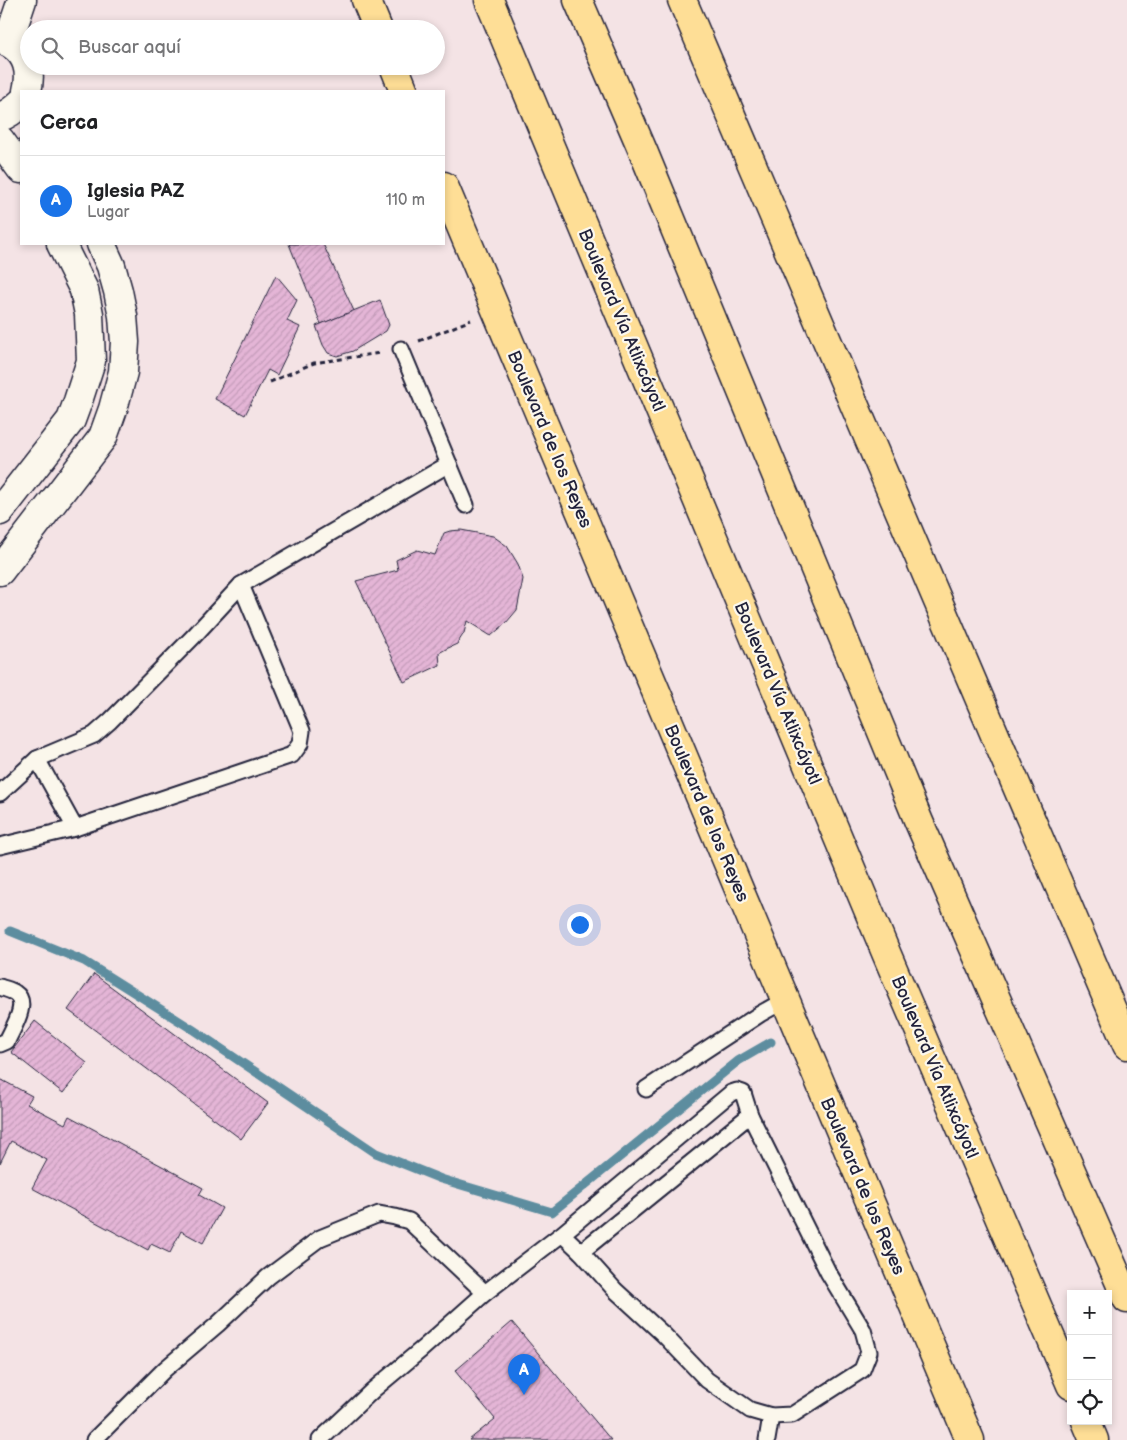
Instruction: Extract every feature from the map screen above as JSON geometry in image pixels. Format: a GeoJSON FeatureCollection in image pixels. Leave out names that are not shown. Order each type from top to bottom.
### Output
{"type":"FeatureCollection","features":[{"type":"Feature","properties":{"kind":"main road"},"geometry":{"type":"LineString","coordinates":[[366,0],[374,20]]}},
{"type":"Feature","properties":{"kind":"main road","name":"Boulevard Vía Atlixcáyotl"},"geometry":{"type":"LineString","coordinates":[[489,0],[887,955],[1069,1380]]}},
{"type":"Feature","properties":{"kind":"main road"},"geometry":{"type":"LineString","coordinates":[[578,0],[658,187],[919,822],[1127,1299]]}},
{"type":"Feature","properties":{"kind":"main road"},"geometry":{"type":"LineString","coordinates":[[682,0],[1127,1045]]}},
{"type":"Feature","properties":{"kind":"main road"},"geometry":{"type":"LineString","coordinates":[[398,75],[404,90]]}},
{"type":"Feature","properties":{"kind":"main road","name":"Boulevard de los Reyes"},"geometry":{"type":"LineString","coordinates":[[445,188],[970,1440]]}},
{"type":"Feature","properties":{"kind":"main road"},"geometry":{"type":"LineString","coordinates":[[1088,1425],[1094,1440]]}},
{"type":"Feature","properties":{"kind":"street"},"geometry":{"type":"LineString","coordinates":[[20,52],[17,48],[4,41],[22,0]]}},
{"type":"Feature","properties":{"kind":"street"},"geometry":{"type":"LineString","coordinates":[[27,90],[29,75]]}},
{"type":"Feature","properties":{"kind":"street"},"geometry":{"type":"LineString","coordinates":[[0,116],[15,109],[20,102]]}},
{"type":"Feature","properties":{"kind":"street"},"geometry":{"type":"LineString","coordinates":[[0,140],[20,168]]}},
{"type":"Feature","properties":{"kind":"street"},"geometry":{"type":"LineString","coordinates":[[0,511],[71,420],[91,361],[89,314],[84,290],[62,245]]}},
{"type":"Feature","properties":{"kind":"street"},"geometry":{"type":"LineString","coordinates":[[0,571],[103,436],[113,409],[123,372],[125,342],[123,316],[118,291],[111,266],[100,245]]}},
{"type":"Feature","properties":{"kind":"street"},"geometry":{"type":"LineString","coordinates":[[71,420],[103,436]]}},
{"type":"Feature","properties":{"kind":"lane"},"geometry":{"type":"LineString","coordinates":[[401,349],[466,504]]}},
{"type":"Feature","properties":{"kind":"lane"},"geometry":{"type":"LineString","coordinates":[[0,793],[37,759],[94,735],[193,637],[241,585],[449,464]]}},
{"type":"Feature","properties":{"kind":"lane"},"geometry":{"type":"LineString","coordinates":[[0,846],[75,828],[292,755],[300,744],[302,732],[241,585]]}},
{"type":"Feature","properties":{"kind":"lane"},"geometry":{"type":"LineString","coordinates":[[37,759],[75,828]]}},
{"type":"Feature","properties":{"kind":"lane"},"geometry":{"type":"LineString","coordinates":[[0,987],[16,993],[21,1000],[22,1008],[7,1041],[0,1044]]}},
{"type":"Feature","properties":{"kind":"lane"},"geometry":{"type":"LineString","coordinates":[[646,1089],[760,1014],[785,1000]]}},
{"type":"Feature","properties":{"kind":"lane"},"geometry":{"type":"LineString","coordinates":[[320,1440],[373,1390],[422,1350],[484,1294],[562,1234],[731,1093],[737,1091],[743,1093],[750,1115],[828,1272],[863,1330],[869,1352],[862,1370],[792,1415],[771,1416],[750,1410],[707,1380],[664,1335],[615,1290],[562,1234]]}},
{"type":"Feature","properties":{"kind":"lane"},"geometry":{"type":"LineString","coordinates":[[581,1252],[750,1115]]}},
{"type":"Feature","properties":{"kind":"lane"},"geometry":{"type":"LineString","coordinates":[[94,1440],[166,1369],[268,1277],[320,1238],[379,1214],[395,1216],[409,1221],[484,1294]]}},
{"type":"Feature","properties":{"kind":"lane"},"geometry":{"type":"LineString","coordinates":[[767,1440],[771,1416]]}},
{"type":"Feature","properties":{"kind":"path"},"geometry":{"type":"LineString","coordinates":[[270,382],[314,363],[401,349],[477,318]]}},
{"type":"Feature","properties":{"kind":"building"},"geometry":{"type":"Polygon","coordinates":[[[289,245],[323,245],[354,311],[321,324],[289,245]]]}},
{"type":"Feature","properties":{"kind":"building"},"geometry":{"type":"Polygon","coordinates":[[[276,275],[297,300],[287,321],[300,327],[277,375],[268,370],[245,415],[215,399],[276,275]]]}},
{"type":"Feature","properties":{"kind":"building"},"geometry":{"type":"Polygon","coordinates":[[[380,300],[389,325],[386,331],[353,351],[337,356],[328,353],[316,326],[380,300]]]}},
{"type":"Feature","properties":{"kind":"building"},"geometry":{"type":"Polygon","coordinates":[[[461,530],[493,536],[507,546],[518,564],[523,579],[517,610],[491,636],[467,621],[464,633],[457,644],[439,653],[440,665],[404,682],[356,581],[398,570],[396,560],[417,550],[435,555],[444,533],[461,530]]]}},
{"type":"Feature","properties":{"kind":"building"},"geometry":{"type":"Polygon","coordinates":[[[94,974],[268,1103],[241,1139],[68,1010],[94,974]]]}},
{"type":"Feature","properties":{"kind":"building"},"geometry":{"type":"Polygon","coordinates":[[[35,1021],[87,1063],[63,1093],[11,1052],[35,1021]]]}},
{"type":"Feature","properties":{"kind":"building"},"geometry":{"type":"Polygon","coordinates":[[[0,1079],[32,1096],[27,1104],[65,1124],[69,1116],[203,1188],[199,1195],[222,1208],[203,1243],[181,1231],[170,1253],[151,1244],[148,1250],[32,1188],[47,1160],[11,1141],[0,1163],[0,1079]]]}},
{"type":"Feature","properties":{"kind":"building"},"geometry":{"type":"Polygon","coordinates":[[[512,1322],[611,1440],[469,1440],[495,1419],[455,1371],[512,1322]]]}},
{"type":"Feature","properties":{"kind":"waterway"},"geometry":{"type":"LineString","coordinates":[[10,931],[84,961],[192,1029],[376,1153],[441,1179],[552,1212],[738,1061],[771,1042]]}},
{"type":"Feature","properties":{"kind":"place","name":"Iglesia PAZ"},"geometry":{"type":"Point","coordinates":[524,1395]}}]}
